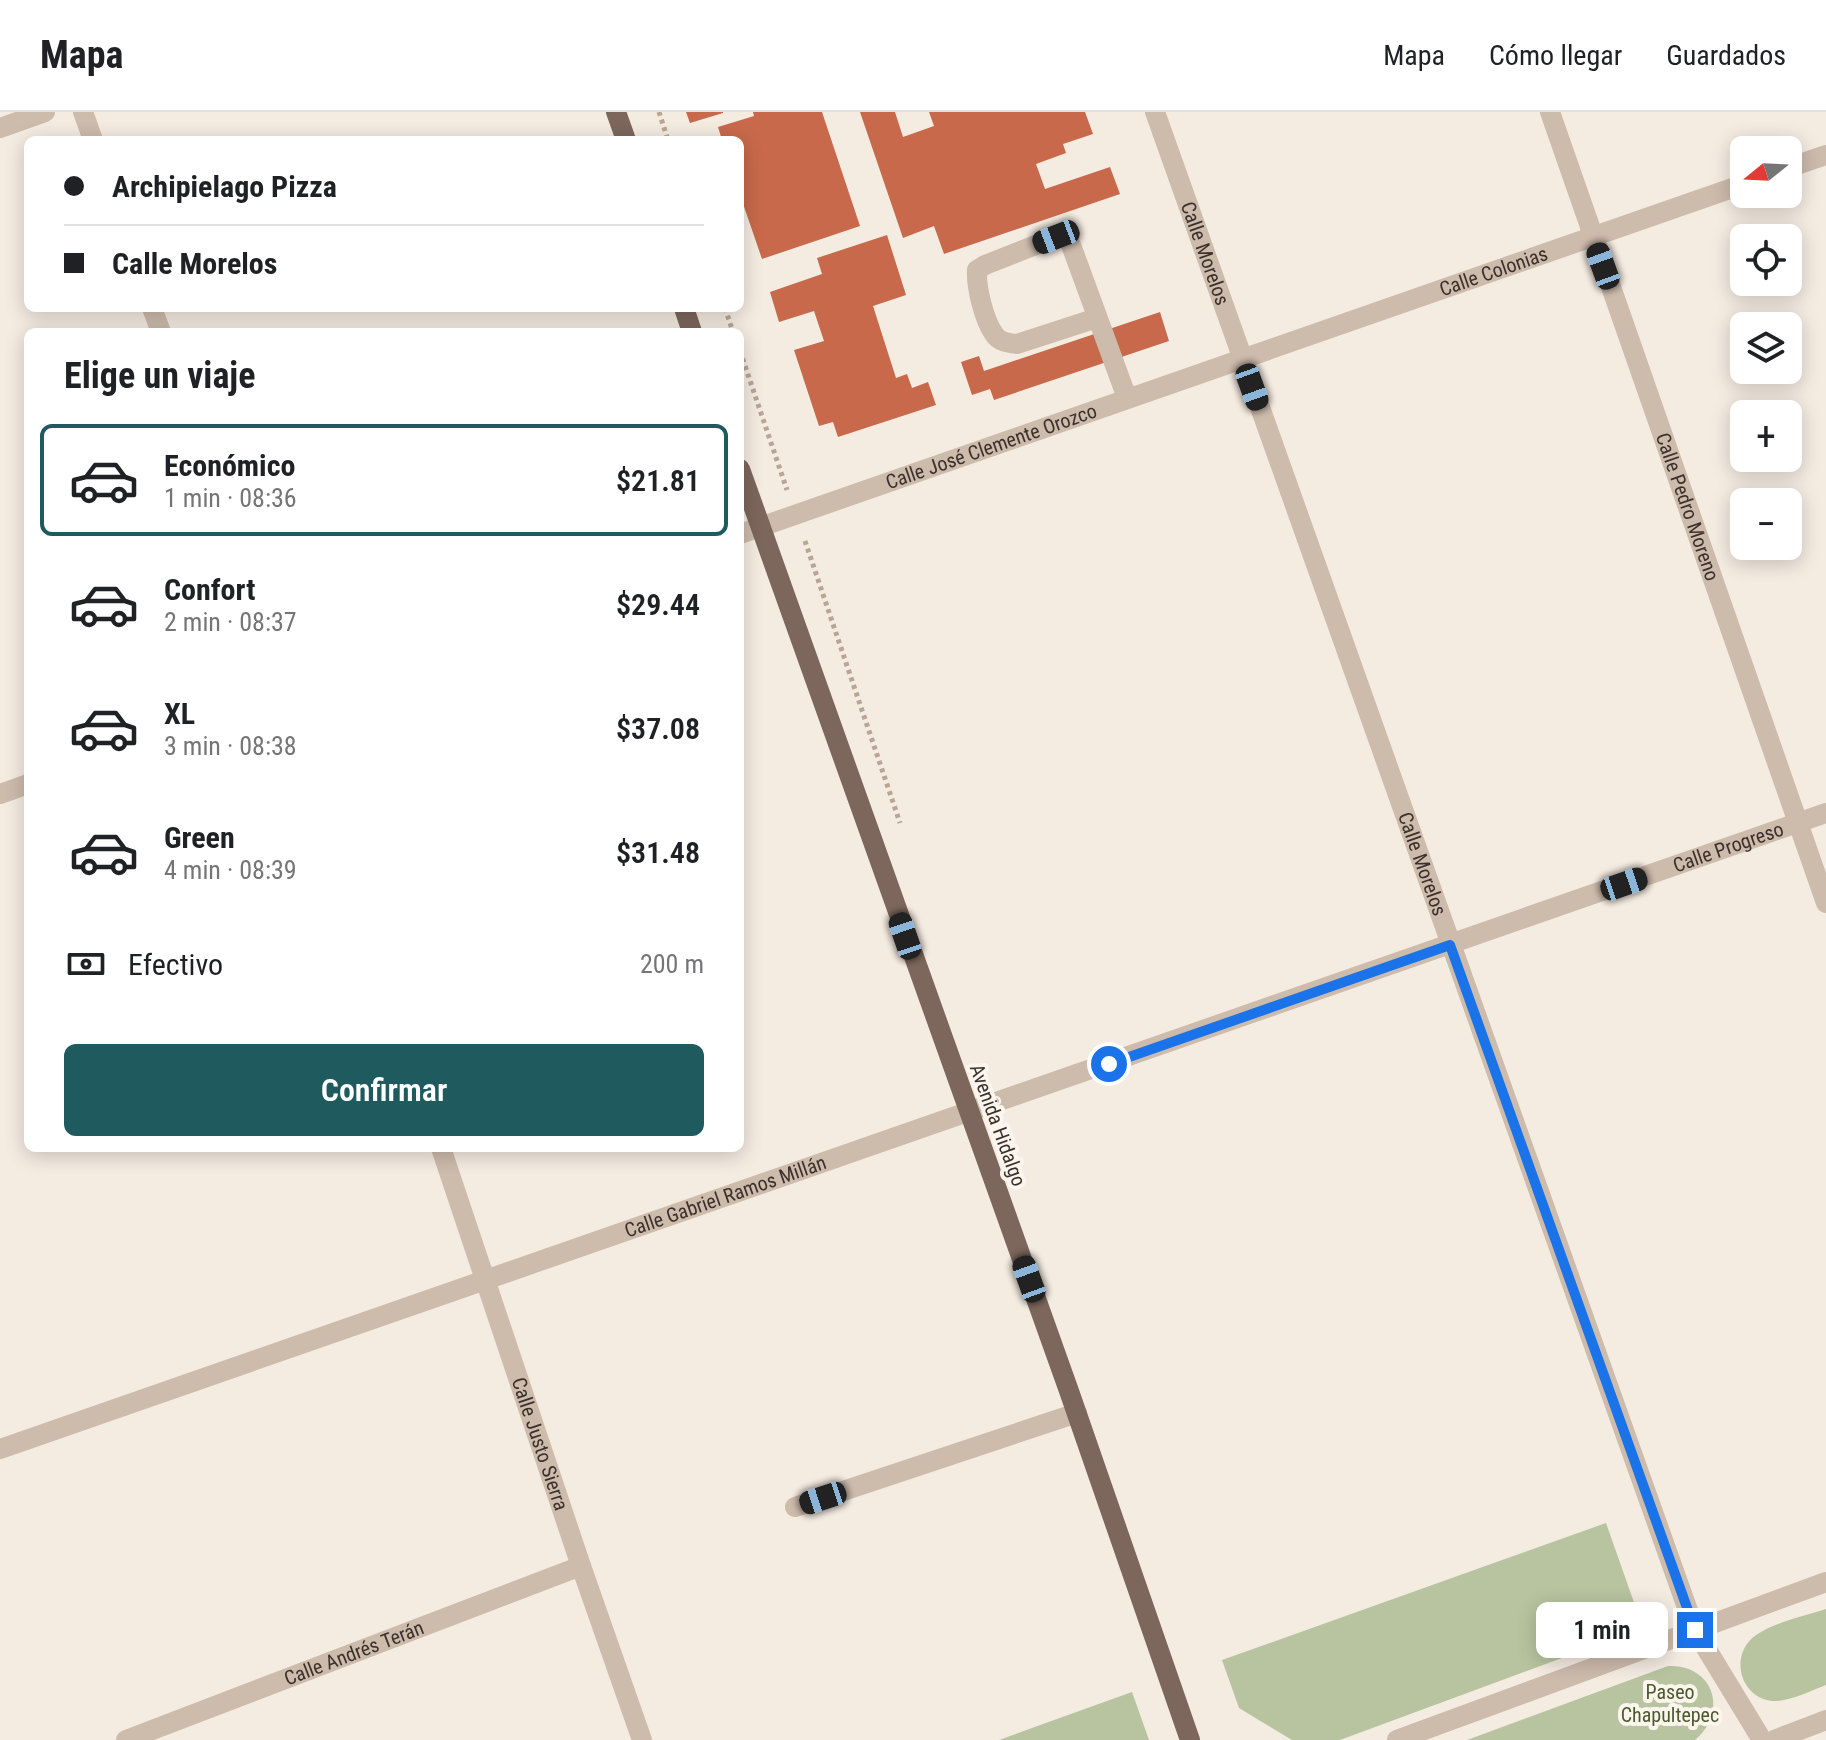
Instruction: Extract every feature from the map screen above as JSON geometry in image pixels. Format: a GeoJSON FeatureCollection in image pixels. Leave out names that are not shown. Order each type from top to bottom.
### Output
{"type":"FeatureCollection","features":[{"type":"Feature","properties":{"kind":"main road"},"geometry":{"type":"LineString","coordinates":[[616,112],[625,136]]}},
{"type":"Feature","properties":{"kind":"main road","name":"Avenida Hidalgo"},"geometry":{"type":"LineString","coordinates":[[744,481],[1077,1413],[1190,1740]]}},
{"type":"Feature","properties":{"kind":"street"},"geometry":{"type":"LineString","coordinates":[[0,128],[45,112]]}},
{"type":"Feature","properties":{"kind":"street"},"geometry":{"type":"LineString","coordinates":[[83,112],[92,136]]}},
{"type":"Feature","properties":{"kind":"street","name":"Calle Morelos"},"geometry":{"type":"LineString","coordinates":[[1155,112],[1695,1630],[1762,1740]]}},
{"type":"Feature","properties":{"kind":"street","name":"Calle Pedro Moreno"},"geometry":{"type":"LineString","coordinates":[[1550,112],[1826,903]]}},
{"type":"Feature","properties":{"kind":"street"},"geometry":{"type":"LineString","coordinates":[[1802,163],[1826,155]]}},
{"type":"Feature","properties":{"kind":"street","name":"Calle Colonias"},"geometry":{"type":"LineString","coordinates":[[1241,358],[1730,189]]}},
{"type":"Feature","properties":{"kind":"street"},"geometry":{"type":"LineString","coordinates":[[1097,318],[1017,344],[1005,343],[994,335],[976,285],[977,270],[1013,253],[1065,236],[1071,245],[1127,398]]}},
{"type":"Feature","properties":{"kind":"street","name":"Calle José Clemente Orozco"},"geometry":{"type":"LineString","coordinates":[[744,533],[1241,358]]}},
{"type":"Feature","properties":{"kind":"street"},"geometry":{"type":"LineString","coordinates":[[0,794],[24,785]]}},
{"type":"Feature","properties":{"kind":"street","name":"Calle Progreso"},"geometry":{"type":"LineString","coordinates":[[1450,945],[1826,813]]}},
{"type":"Feature","properties":{"kind":"street","name":"Calle Gabriel Ramos Millán"},"geometry":{"type":"LineString","coordinates":[[0,1449],[1450,945]]}},
{"type":"Feature","properties":{"kind":"street","name":"Calle Justo Sierra"},"geometry":{"type":"LineString","coordinates":[[442,1152],[642,1740]]}},
{"type":"Feature","properties":{"kind":"street"},"geometry":{"type":"LineString","coordinates":[[795,1507],[1077,1413]]}},
{"type":"Feature","properties":{"kind":"street","name":"Calle Andrés Terán"},"geometry":{"type":"LineString","coordinates":[[126,1740],[581,1566]]}},
{"type":"Feature","properties":{"kind":"street"},"geometry":{"type":"LineString","coordinates":[[1397,1740],[1826,1582]]}},
{"type":"Feature","properties":{"kind":"street"},"geometry":{"type":"LineString","coordinates":[[1774,1740],[1826,1720]]}},
{"type":"Feature","properties":{"kind":"path"},"geometry":{"type":"LineString","coordinates":[[659,112],[667,136]]}},
{"type":"Feature","properties":{"kind":"green space"},"geometry":{"type":"Polygon","coordinates":[[[1606,1523],[1643,1628],[1340,1740],[1292,1740],[1239,1708],[1222,1660],[1606,1523]]]}},
{"type":"Feature","properties":{"kind":"green space","name":"Paseo Chapultepec"},"geometry":{"type":"Polygon","coordinates":[[[1826,1609],[1826,1685],[1779,1701],[1761,1698],[1752,1692],[1745,1683],[1740,1663],[1748,1643],[1772,1626],[1826,1609]]]}},
{"type":"Feature","properties":{"kind":"green space","name":"Paseo Chapultepec"},"geometry":{"type":"Polygon","coordinates":[[[1668,1666],[1683,1667],[1696,1673],[1711,1691],[1711,1716],[1695,1740],[1467,1740],[1668,1666]]]}},
{"type":"Feature","properties":{"kind":"green space"},"geometry":{"type":"Polygon","coordinates":[[[1132,1692],[1149,1740],[999,1740],[1132,1692]]]}},
{"type":"Feature","properties":{"kind":"building"},"geometry":{"type":"Polygon","coordinates":[[[686,112],[723,112],[723,113],[690,123],[686,112]]]}},
{"type":"Feature","properties":{"kind":"building"},"geometry":{"type":"Polygon","coordinates":[[[753,112],[822,112],[860,226],[762,259],[744,207],[744,136],[721,136],[718,127],[754,116],[753,112]]]}},
{"type":"Feature","properties":{"kind":"building"},"geometry":{"type":"Polygon","coordinates":[[[860,112],[895,112],[903,137],[934,126],[929,112],[1085,112],[1093,134],[1063,144],[1066,153],[1036,164],[1045,189],[1110,167],[1120,194],[944,254],[934,226],[903,238],[860,112]]]}},
{"type":"Feature","properties":{"kind":"building"},"geometry":{"type":"Polygon","coordinates":[[[887,235],[906,295],[873,306],[896,378],[907,374],[912,388],[928,382],[936,405],[838,437],[833,422],[819,426],[794,350],[824,341],[814,311],[779,322],[770,292],[822,274],[817,258],[887,235]]]}},
{"type":"Feature","properties":{"kind":"building"},"geometry":{"type":"Polygon","coordinates":[[[1160,312],[1169,341],[994,400],[990,389],[972,395],[961,362],[979,356],[984,371],[1160,312]]]}},
{"type":"Feature","properties":{"kind":"route"},"geometry":{"type":"LineString","coordinates":[[1109,1064],[1450,945],[1695,1630]]}}]}
